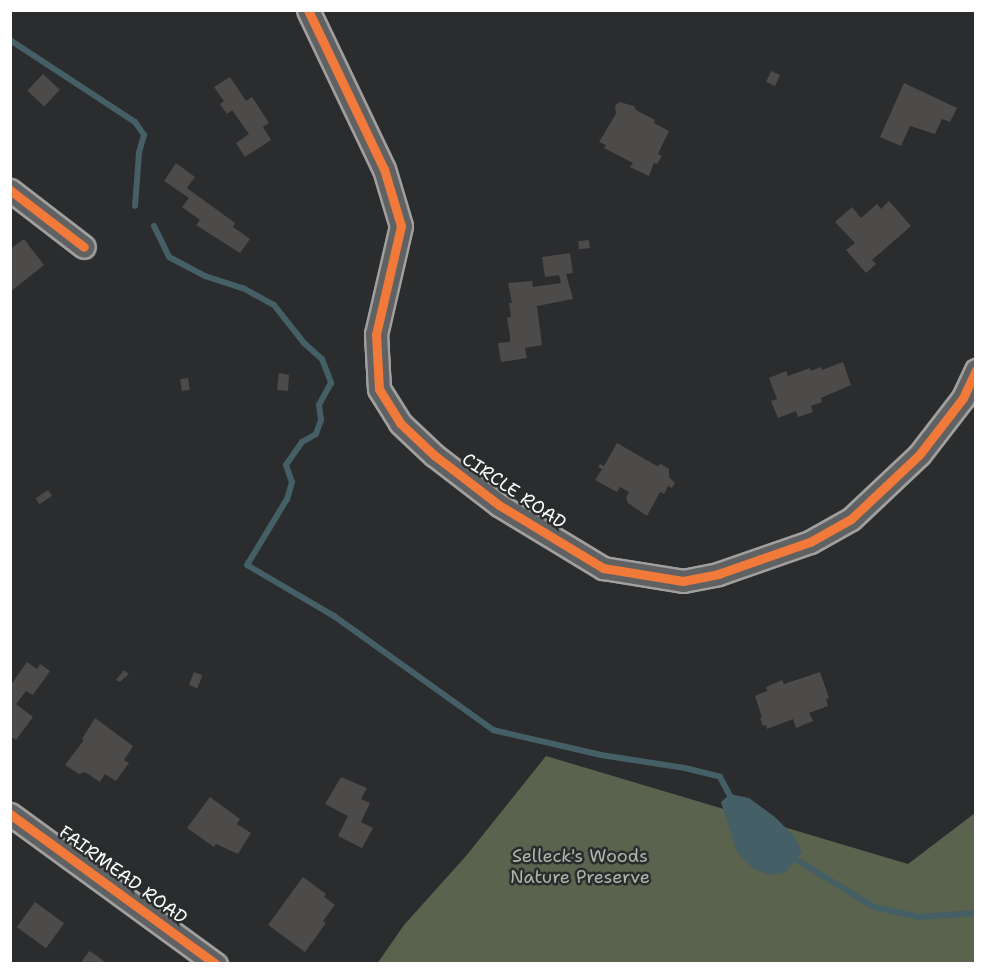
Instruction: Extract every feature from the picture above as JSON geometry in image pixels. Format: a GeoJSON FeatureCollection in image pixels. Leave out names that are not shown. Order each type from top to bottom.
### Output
{"type":"FeatureCollection","features":[{"type":"Feature","properties":{"kind":"street","name":"CIRCLE ROAD"},"geometry":{"type":"LineString","coordinates":[[308,10],[384,169],[401,226],[376,334],[379,389],[400,423],[434,454],[500,505],[603,568],[683,581],[718,574],[810,542],[851,519],[919,455],[963,398],[975,370]]}},
{"type":"Feature","properties":{"kind":"street"},"geometry":{"type":"LineString","coordinates":[[10,190],[84,247]]}},
{"type":"Feature","properties":{"kind":"street","name":"FAIRMEAD ROAD"},"geometry":{"type":"LineString","coordinates":[[10,814],[216,963]]}},
{"type":"Feature","properties":{"kind":"green space","name":"Selleck's Woods Nature Preserve"},"geometry":{"type":"Polygon","coordinates":[[[546,756],[908,864],[975,813],[975,963],[377,964],[404,925],[466,856],[546,756]]]}},
{"type":"Feature","properties":{"kind":"water"},"geometry":{"type":"Polygon","coordinates":[[[730,794],[749,798],[775,817],[794,836],[802,852],[785,873],[770,875],[752,868],[737,852],[721,802],[730,794]]]}},
{"type":"Feature","properties":{"kind":"building"},"geometry":{"type":"Polygon","coordinates":[[[771,71],[780,75],[775,86],[766,82],[771,71]]]}},
{"type":"Feature","properties":{"kind":"building"},"geometry":{"type":"Polygon","coordinates":[[[43,74],[60,90],[44,107],[27,91],[43,74]]]}},
{"type":"Feature","properties":{"kind":"building"},"geometry":{"type":"Polygon","coordinates":[[[230,77],[246,101],[252,97],[269,123],[263,127],[271,140],[245,157],[236,143],[249,134],[232,110],[227,114],[220,104],[224,101],[214,87],[230,77]]]}},
{"type":"Feature","properties":{"kind":"building"},"geometry":{"type":"Polygon","coordinates":[[[904,83],[957,108],[950,122],[942,119],[935,134],[910,126],[901,146],[880,137],[904,83]]]}},
{"type":"Feature","properties":{"kind":"building"},"geometry":{"type":"Polygon","coordinates":[[[619,102],[634,106],[636,110],[655,120],[654,123],[669,131],[658,154],[662,156],[657,164],[654,163],[649,176],[630,167],[633,163],[604,148],[606,145],[599,142],[616,114],[615,106],[619,102]]]}},
{"type":"Feature","properties":{"kind":"building"},"geometry":{"type":"Polygon","coordinates":[[[176,163],[195,177],[187,188],[235,223],[233,227],[250,239],[240,253],[196,225],[200,220],[182,207],[189,198],[164,181],[176,163]]]}},
{"type":"Feature","properties":{"kind":"building"},"geometry":{"type":"Polygon","coordinates":[[[889,201],[911,226],[872,260],[876,264],[866,273],[846,250],[855,243],[835,222],[852,207],[861,218],[877,204],[881,209],[889,201]]]}},
{"type":"Feature","properties":{"kind":"building"},"geometry":{"type":"Polygon","coordinates":[[[24,239],[44,265],[10,292],[10,249],[24,239]]]}},
{"type":"Feature","properties":{"kind":"building"},"geometry":{"type":"Polygon","coordinates":[[[589,240],[590,248],[579,249],[578,241],[589,240]]]}},
{"type":"Feature","properties":{"kind":"building"},"geometry":{"type":"Polygon","coordinates":[[[570,253],[573,273],[566,274],[573,299],[537,306],[542,345],[525,348],[527,358],[501,362],[498,343],[510,342],[507,318],[511,317],[509,303],[512,303],[508,283],[532,281],[533,287],[561,283],[559,275],[545,277],[542,257],[570,253]]]}},
{"type":"Feature","properties":{"kind":"building"},"geometry":{"type":"Polygon","coordinates":[[[843,362],[851,385],[821,398],[822,402],[811,406],[813,412],[798,417],[796,411],[778,418],[771,401],[777,399],[769,378],[786,371],[788,376],[810,368],[811,371],[821,367],[822,370],[843,362]]]}},
{"type":"Feature","properties":{"kind":"building"},"geometry":{"type":"Polygon","coordinates":[[[279,373],[289,375],[288,391],[277,390],[279,373]]]}},
{"type":"Feature","properties":{"kind":"building"},"geometry":{"type":"Polygon","coordinates":[[[188,378],[190,390],[182,391],[180,379],[188,378]]]}},
{"type":"Feature","properties":{"kind":"building"},"geometry":{"type":"Polygon","coordinates":[[[617,443],[657,466],[661,464],[669,469],[669,477],[675,483],[672,488],[668,486],[664,494],[660,492],[647,516],[628,503],[626,497],[629,492],[620,487],[617,492],[595,480],[602,469],[598,467],[600,464],[604,466],[617,443]]]}},
{"type":"Feature","properties":{"kind":"building"},"geometry":{"type":"Polygon","coordinates":[[[48,490],[52,496],[39,504],[36,498],[48,490]]]}},
{"type":"Feature","properties":{"kind":"building"},"geometry":{"type":"Polygon","coordinates":[[[27,662],[37,669],[40,664],[50,671],[33,695],[26,691],[16,704],[33,717],[16,740],[10,736],[10,686],[27,662]]]}},
{"type":"Feature","properties":{"kind":"building"},"geometry":{"type":"Polygon","coordinates":[[[124,670],[129,674],[120,682],[116,680],[124,670]]]}},
{"type":"Feature","properties":{"kind":"building"},"geometry":{"type":"Polygon","coordinates":[[[194,672],[202,675],[197,688],[189,685],[194,672]]]}},
{"type":"Feature","properties":{"kind":"building"},"geometry":{"type":"Polygon","coordinates":[[[820,672],[829,698],[826,699],[828,706],[809,713],[813,721],[796,728],[793,719],[767,729],[766,725],[763,726],[755,696],[767,691],[766,687],[782,680],[784,684],[820,672]]]}},
{"type":"Feature","properties":{"kind":"building"},"geometry":{"type":"Polygon","coordinates":[[[95,718],[133,746],[124,760],[129,763],[116,781],[105,774],[100,782],[85,772],[79,774],[65,765],[84,740],[82,739],[95,718]]]}},
{"type":"Feature","properties":{"kind":"building"},"geometry":{"type":"Polygon","coordinates":[[[341,777],[367,788],[361,799],[370,803],[361,822],[373,828],[362,848],[338,836],[348,816],[325,804],[341,777]]]}},
{"type":"Feature","properties":{"kind":"building"},"geometry":{"type":"Polygon","coordinates":[[[210,797],[240,819],[237,824],[251,833],[238,854],[216,844],[214,847],[187,828],[210,797]]]}},
{"type":"Feature","properties":{"kind":"building"},"geometry":{"type":"Polygon","coordinates":[[[303,877],[326,894],[324,897],[335,905],[323,921],[326,923],[305,952],[268,925],[303,877]]]}},
{"type":"Feature","properties":{"kind":"building"},"geometry":{"type":"Polygon","coordinates":[[[35,902],[64,923],[46,948],[17,927],[35,902]]]}},
{"type":"Feature","properties":{"kind":"building"},"geometry":{"type":"Polygon","coordinates":[[[89,951],[96,955],[107,964],[80,964],[89,951]]]}},
{"type":"Feature","properties":{"kind":"waterway"},"geometry":{"type":"LineString","coordinates":[[10,40],[135,122],[144,135],[139,153],[135,206]]}},
{"type":"Feature","properties":{"kind":"waterway"},"geometry":{"type":"LineString","coordinates":[[154,226],[169,257],[205,276],[243,288],[274,305],[304,343],[322,359],[331,383],[319,405],[321,420],[316,434],[302,442],[286,465],[292,482],[287,499],[247,565],[334,616],[493,730],[601,755],[685,768],[720,777],[733,801]]}},
{"type":"Feature","properties":{"kind":"waterway"},"geometry":{"type":"LineString","coordinates":[[789,855],[874,907],[919,917],[976,913]]}},
{"type":"Feature","properties":{"kind":"cycle path"},"geometry":{"type":"LineString","coordinates":[[308,10],[384,169],[401,226],[376,334],[379,389],[400,423],[434,455],[499,505],[603,568],[683,581],[718,574],[810,542],[851,519],[919,455],[963,398],[976,370]]}},
{"type":"Feature","properties":{"kind":"cycle path"},"geometry":{"type":"LineString","coordinates":[[10,190],[84,247]]}},
{"type":"Feature","properties":{"kind":"cycle path"},"geometry":{"type":"LineString","coordinates":[[10,814],[216,964]]}}]}
